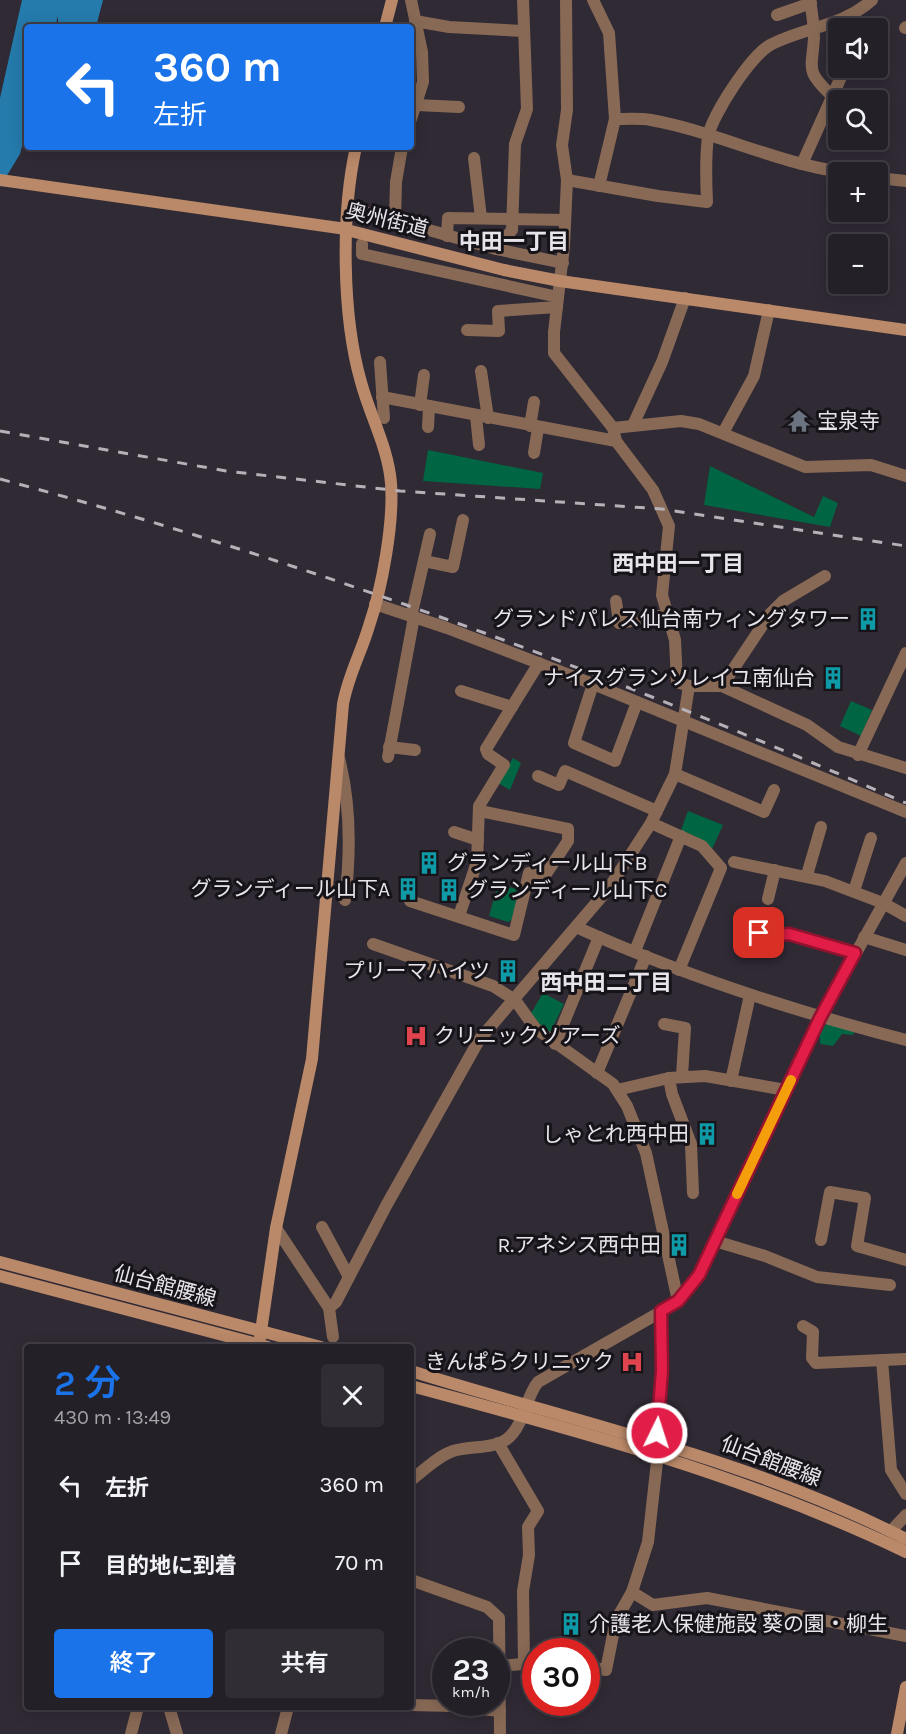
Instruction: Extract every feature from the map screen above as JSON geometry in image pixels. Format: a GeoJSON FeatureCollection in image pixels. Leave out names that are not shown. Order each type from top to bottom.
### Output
{"type":"FeatureCollection","features":[{"type":"Feature","properties":{"kind":"main road"},"geometry":{"type":"LineString","coordinates":[[386,24],[392,0]]}},
{"type":"Feature","properties":{"kind":"main road"},"geometry":{"type":"LineString","coordinates":[[262,1343],[276,1227],[312,1059],[348,677],[369,627],[389,530],[390,481],[387,457],[361,382],[353,350],[343,229],[355,150]]}},
{"type":"Feature","properties":{"kind":"main road","name":"奥州街道"},"geometry":{"type":"LineString","coordinates":[[0,180],[343,229],[504,270],[560,281],[906,330]]}},
{"type":"Feature","properties":{"kind":"main road","name":"仙台館腰線"},"geometry":{"type":"LineString","coordinates":[[0,1262],[244,1328],[262,1343]]}},
{"type":"Feature","properties":{"kind":"main road","name":"仙台館腰線"},"geometry":{"type":"LineString","coordinates":[[0,1276],[241,1341],[262,1343]]}},
{"type":"Feature","properties":{"kind":"main road","name":"仙台館腰線"},"geometry":{"type":"LineString","coordinates":[[414,1372],[523,1410]]}},
{"type":"Feature","properties":{"kind":"main road","name":"仙台館腰線"},"geometry":{"type":"LineString","coordinates":[[414,1387],[523,1410],[765,1478],[906,1539]]}},
{"type":"Feature","properties":{"kind":"main road","name":"仙台館腰線"},"geometry":{"type":"LineString","coordinates":[[657,1447],[906,1552]]}},
{"type":"Feature","properties":{"kind":"main road"},"geometry":{"type":"LineString","coordinates":[[897,1734],[906,1687]]}},
{"type":"Feature","properties":{"kind":"street"},"geometry":{"type":"LineString","coordinates":[[411,0],[422,52],[423,82],[414,111]]}},
{"type":"Feature","properties":{"kind":"street"},"geometry":{"type":"LineString","coordinates":[[496,249],[512,230],[515,144],[527,109],[523,0]]}},
{"type":"Feature","properties":{"kind":"street"},"geometry":{"type":"LineString","coordinates":[[566,0],[567,110],[562,145],[567,180],[563,263],[554,353],[613,428],[616,441],[653,490],[669,526],[662,576],[662,594],[675,640],[677,682],[689,686],[722,686],[807,725],[838,747],[906,768]]}},
{"type":"Feature","properties":{"kind":"street"},"geometry":{"type":"LineString","coordinates":[[593,0],[609,33],[615,119],[599,186]]}},
{"type":"Feature","properties":{"kind":"street"},"geometry":{"type":"LineString","coordinates":[[567,180],[707,202],[708,135],[733,89],[763,50],[771,44],[846,19],[872,0]]}},
{"type":"Feature","properties":{"kind":"street"},"geometry":{"type":"LineString","coordinates":[[777,15],[811,1],[813,30],[810,66],[816,81],[828,93]]}},
{"type":"Feature","properties":{"kind":"street"},"geometry":{"type":"LineString","coordinates":[[415,21],[449,27],[523,31]]}},
{"type":"Feature","properties":{"kind":"street"},"geometry":{"type":"LineString","coordinates":[[802,164],[828,103]]}},
{"type":"Feature","properties":{"kind":"street"},"geometry":{"type":"LineString","coordinates":[[416,105],[459,107]]}},
{"type":"Feature","properties":{"kind":"street"},"geometry":{"type":"LineString","coordinates":[[615,119],[649,119],[708,135],[760,154],[828,169]]}},
{"type":"Feature","properties":{"kind":"street"},"geometry":{"type":"LineString","coordinates":[[395,220],[396,182],[401,150]]}},
{"type":"Feature","properties":{"kind":"street"},"geometry":{"type":"LineString","coordinates":[[474,158],[481,218]]}},
{"type":"Feature","properties":{"kind":"street"},"geometry":{"type":"LineString","coordinates":[[888,179],[906,181]]}},
{"type":"Feature","properties":{"kind":"street"},"geometry":{"type":"LineString","coordinates":[[364,220],[365,212],[496,249],[563,263]]}},
{"type":"Feature","properties":{"kind":"street"},"geometry":{"type":"LineString","coordinates":[[447,236],[448,218],[565,220]]}},
{"type":"Feature","properties":{"kind":"street"},"geometry":{"type":"LineString","coordinates":[[362,244],[362,254],[558,302]]}},
{"type":"Feature","properties":{"kind":"street"},"geometry":{"type":"LineString","coordinates":[[633,425],[662,362],[685,298]]}},
{"type":"Feature","properties":{"kind":"street"},"geometry":{"type":"LineString","coordinates":[[467,330],[499,331],[498,311],[558,302]]}},
{"type":"Feature","properties":{"kind":"street"},"geometry":{"type":"LineString","coordinates":[[723,433],[754,376],[769,310]]}},
{"type":"Feature","properties":{"kind":"street"},"geometry":{"type":"LineString","coordinates":[[380,362],[384,418]]}},
{"type":"Feature","properties":{"kind":"street"},"geometry":{"type":"LineString","coordinates":[[479,445],[482,417],[481,371]]}},
{"type":"Feature","properties":{"kind":"street"},"geometry":{"type":"LineString","coordinates":[[424,375],[428,427]]}},
{"type":"Feature","properties":{"kind":"street"},"geometry":{"type":"LineString","coordinates":[[382,397],[616,441]]}},
{"type":"Feature","properties":{"kind":"street"},"geometry":{"type":"LineString","coordinates":[[534,402],[534,453]]}},
{"type":"Feature","properties":{"kind":"street"},"geometry":{"type":"LineString","coordinates":[[613,428],[681,421],[699,424],[805,467],[871,465],[906,476]]}},
{"type":"Feature","properties":{"kind":"street"},"geometry":{"type":"LineString","coordinates":[[424,561],[453,567],[463,520]]}},
{"type":"Feature","properties":{"kind":"street"},"geometry":{"type":"LineString","coordinates":[[415,750],[388,752],[430,534]]}},
{"type":"Feature","properties":{"kind":"street"},"geometry":{"type":"LineString","coordinates":[[722,686],[776,607],[796,592],[825,576]]}},
{"type":"Feature","properties":{"kind":"street"},"geometry":{"type":"LineString","coordinates":[[616,601],[619,623],[667,615]]}},
{"type":"Feature","properties":{"kind":"street"},"geometry":{"type":"LineString","coordinates":[[375,604],[539,663],[685,720],[906,812]]}},
{"type":"Feature","properties":{"kind":"street"},"geometry":{"type":"LineString","coordinates":[[858,755],[906,653]]}},
{"type":"Feature","properties":{"kind":"street"},"geometry":{"type":"LineString","coordinates":[[459,916],[477,862],[479,806],[504,765],[488,754],[486,748],[539,663]]}},
{"type":"Feature","properties":{"kind":"street"},"geometry":{"type":"LineString","coordinates":[[593,684],[574,743],[615,761],[637,702]]}},
{"type":"Feature","properties":{"kind":"street"},"geometry":{"type":"LineString","coordinates":[[329,1308],[336,1302],[479,1040],[621,872],[651,823],[675,774],[689,686]]}},
{"type":"Feature","properties":{"kind":"street"},"geometry":{"type":"LineString","coordinates":[[461,691],[512,707]]}},
{"type":"Feature","properties":{"kind":"street"},"geometry":{"type":"LineString","coordinates":[[339,756],[348,793],[349,863],[345,900]]}},
{"type":"Feature","properties":{"kind":"street"},"geometry":{"type":"LineString","coordinates":[[538,776],[559,785],[565,771],[657,811]]}},
{"type":"Feature","properties":{"kind":"street"},"geometry":{"type":"LineString","coordinates":[[675,774],[764,812],[774,790]]}},
{"type":"Feature","properties":{"kind":"street"},"geometry":{"type":"LineString","coordinates":[[410,901],[514,935],[529,873],[546,874],[568,841],[568,829],[480,811]]}},
{"type":"Feature","properties":{"kind":"street"},"geometry":{"type":"LineString","coordinates":[[651,823],[702,846],[721,868],[679,970]]}},
{"type":"Feature","properties":{"kind":"street"},"geometry":{"type":"LineString","coordinates":[[807,875],[821,827]]}},
{"type":"Feature","properties":{"kind":"street"},"geometry":{"type":"LineString","coordinates":[[454,832],[478,840]]}},
{"type":"Feature","properties":{"kind":"street"},"geometry":{"type":"LineString","coordinates":[[597,1073],[681,836]]}},
{"type":"Feature","properties":{"kind":"street"},"geometry":{"type":"LineString","coordinates":[[854,891],[871,838]]}},
{"type":"Feature","properties":{"kind":"street"},"geometry":{"type":"LineString","coordinates":[[734,862],[807,875],[854,891],[906,915]]}},
{"type":"Feature","properties":{"kind":"street"},"geometry":{"type":"LineString","coordinates":[[414,1478],[451,1452],[508,1439],[538,1382],[678,1301],[699,1275],[820,1018],[906,863]]}},
{"type":"Feature","properties":{"kind":"street"},"geometry":{"type":"LineString","coordinates":[[768,899],[775,870]]}},
{"type":"Feature","properties":{"kind":"street"},"geometry":{"type":"LineString","coordinates":[[576,927],[679,970],[750,995],[820,1018],[906,1040]]}},
{"type":"Feature","properties":{"kind":"street"},"geometry":{"type":"LineString","coordinates":[[759,933],[789,934],[855,953]]}},
{"type":"Feature","properties":{"kind":"street"},"geometry":{"type":"LineString","coordinates":[[555,1044],[599,937]]}},
{"type":"Feature","properties":{"kind":"street"},"geometry":{"type":"LineString","coordinates":[[864,937],[906,951]]}},
{"type":"Feature","properties":{"kind":"street"},"geometry":{"type":"LineString","coordinates":[[373,944],[493,986],[515,1000],[535,1028],[617,1090],[627,1106],[646,1153],[678,1301]]}},
{"type":"Feature","properties":{"kind":"street"},"geometry":{"type":"LineString","coordinates":[[730,1081],[750,995]]}},
{"type":"Feature","properties":{"kind":"street"},"geometry":{"type":"LineString","coordinates":[[664,1024],[685,1028],[672,1094],[691,1144],[693,1192]]}},
{"type":"Feature","properties":{"kind":"street"},"geometry":{"type":"LineString","coordinates":[[617,1090],[676,1077],[705,1076],[786,1090]]}},
{"type":"Feature","properties":{"kind":"street"},"geometry":{"type":"LineString","coordinates":[[821,1240],[830,1192],[865,1198],[857,1246],[906,1260]]}},
{"type":"Feature","properties":{"kind":"street"},"geometry":{"type":"LineString","coordinates":[[276,1227],[329,1308],[333,1337]]}},
{"type":"Feature","properties":{"kind":"street"},"geometry":{"type":"LineString","coordinates":[[322,1227],[349,1277]]}},
{"type":"Feature","properties":{"kind":"street"},"geometry":{"type":"LineString","coordinates":[[716,1241],[765,1256],[817,1277],[890,1285]]}},
{"type":"Feature","properties":{"kind":"street"},"geometry":{"type":"LineString","coordinates":[[600,1669],[606,1670],[616,1620],[632,1592],[648,1542],[662,1371],[661,1311]]}},
{"type":"Feature","properties":{"kind":"street"},"geometry":{"type":"LineString","coordinates":[[803,1326],[813,1332],[812,1358],[816,1363],[906,1359]]}},
{"type":"Feature","properties":{"kind":"street"},"geometry":{"type":"LineString","coordinates":[[882,1360],[891,1470],[906,1494]]}},
{"type":"Feature","properties":{"kind":"street"},"geometry":{"type":"LineString","coordinates":[[498,1443],[538,1511],[528,1527],[529,1555],[523,1591],[528,1638]]}},
{"type":"Feature","properties":{"kind":"street"},"geometry":{"type":"LineString","coordinates":[[891,1531],[906,1515]]}},
{"type":"Feature","properties":{"kind":"street"},"geometry":{"type":"LineString","coordinates":[[414,1581],[487,1607],[500,1618],[500,1638]]}},
{"type":"Feature","properties":{"kind":"street"},"geometry":{"type":"LineString","coordinates":[[632,1592],[653,1605],[707,1598],[906,1636]]}},
{"type":"Feature","properties":{"kind":"street"},"geometry":{"type":"LineString","coordinates":[[414,1704],[432,1705]]}},
{"type":"Feature","properties":{"kind":"street"},"geometry":{"type":"LineString","coordinates":[[131,1734],[137,1710]]}},
{"type":"Feature","properties":{"kind":"street"},"geometry":{"type":"LineString","coordinates":[[171,1710],[177,1734]]}},
{"type":"Feature","properties":{"kind":"street"},"geometry":{"type":"LineString","coordinates":[[281,1734],[287,1710]]}},
{"type":"Feature","properties":{"kind":"street"},"geometry":{"type":"LineString","coordinates":[[500,1716],[500,1734]]}},
{"type":"Feature","properties":{"kind":"green space"},"geometry":{"type":"Polygon","coordinates":[[[428,450],[543,473],[540,489],[423,481],[428,450]]]}},
{"type":"Feature","properties":{"kind":"green space"},"geometry":{"type":"Polygon","coordinates":[[[710,466],[814,517],[823,496],[838,503],[830,527],[704,505],[710,466]]]}},
{"type":"Feature","properties":{"kind":"green space"},"geometry":{"type":"Polygon","coordinates":[[[851,701],[872,710],[861,736],[840,726],[851,701]]]}},
{"type":"Feature","properties":{"kind":"green space"},"geometry":{"type":"Polygon","coordinates":[[[513,758],[521,763],[510,790],[498,783],[513,758]]]}},
{"type":"Feature","properties":{"kind":"green space"},"geometry":{"type":"Polygon","coordinates":[[[688,811],[723,825],[712,849],[704,841],[681,830],[688,811]]]}},
{"type":"Feature","properties":{"kind":"green space"},"geometry":{"type":"Polygon","coordinates":[[[498,884],[517,889],[514,919],[508,922],[489,916],[498,884]]]}},
{"type":"Feature","properties":{"kind":"green space"},"geometry":{"type":"Polygon","coordinates":[[[543,993],[564,1004],[550,1033],[530,1015],[543,993]]]}},
{"type":"Feature","properties":{"kind":"green space"},"geometry":{"type":"Polygon","coordinates":[[[828,1023],[855,1029],[853,1035],[842,1034],[833,1046],[820,1044],[820,1029],[828,1023]]]}},
{"type":"Feature","properties":{"kind":"water"},"geometry":{"type":"Polygon","coordinates":[[[22,0],[103,0],[97,24],[58,24],[58,16],[56,24],[24,24],[24,139],[20,154],[0,187],[0,98],[22,0]]]}},
{"type":"Feature","properties":{"kind":"railway"},"geometry":{"type":"LineString","coordinates":[[0,431],[226,471],[400,491],[662,509],[906,546]]}},
{"type":"Feature","properties":{"kind":"railway"},"geometry":{"type":"LineString","coordinates":[[0,479],[231,546],[459,624],[684,710],[906,803]]}},
{"type":"Feature","properties":{"kind":"slow traffic"},"geometry":{"type":"LineString","coordinates":[[737,1194],[791,1080]]}},
{"type":"Feature","properties":{"kind":"place","name":"宝泉寺"},"geometry":{"type":"Point","coordinates":[799,421]}},
{"type":"Feature","properties":{"kind":"place","name":"グランドパレス仙台南ウィングタワー"},"geometry":{"type":"Point","coordinates":[868,619]}},
{"type":"Feature","properties":{"kind":"place","name":"ナイスグランソレイユ南仙台"},"geometry":{"type":"Point","coordinates":[833,678]}},
{"type":"Feature","properties":{"kind":"place","name":"グランディール山下B"},"geometry":{"type":"Point","coordinates":[429,863]}},
{"type":"Feature","properties":{"kind":"place","name":"グランディール山下A"},"geometry":{"type":"Point","coordinates":[408,889]}},
{"type":"Feature","properties":{"kind":"place","name":"グランディール山下C"},"geometry":{"type":"Point","coordinates":[449,890]}},
{"type":"Feature","properties":{"kind":"place","name":"プリーマハイツ"},"geometry":{"type":"Point","coordinates":[508,971]}},
{"type":"Feature","properties":{"kind":"place","name":"クリニックソアーズ"},"geometry":{"type":"Point","coordinates":[416,1036]}},
{"type":"Feature","properties":{"kind":"place","name":"しゃとれ西中田"},"geometry":{"type":"Point","coordinates":[707,1134]}},
{"type":"Feature","properties":{"kind":"place","name":"R.アネシス西中田"},"geometry":{"type":"Point","coordinates":[679,1245]}},
{"type":"Feature","properties":{"kind":"place","name":"きんぱらクリニック"},"geometry":{"type":"Point","coordinates":[632,1362]}},
{"type":"Feature","properties":{"kind":"place","name":"介護老人保健施設 葵の園・柳生"},"geometry":{"type":"Point","coordinates":[571,1624]}},
{"type":"Feature","properties":{"kind":"district","name":"中田一丁目"},"geometry":{"type":"Point","coordinates":[514,241]}},
{"type":"Feature","properties":{"kind":"district","name":"西中田一丁目"},"geometry":{"type":"Point","coordinates":[678,563]}},
{"type":"Feature","properties":{"kind":"district","name":"西中田二丁目"},"geometry":{"type":"Point","coordinates":[606,982]}},
{"type":"Feature","properties":{"kind":"route"},"geometry":{"type":"LineString","coordinates":[[657,1433],[662,1371],[661,1311],[678,1301],[699,1275],[820,1018],[855,953],[789,934],[759,933]]}}]}
